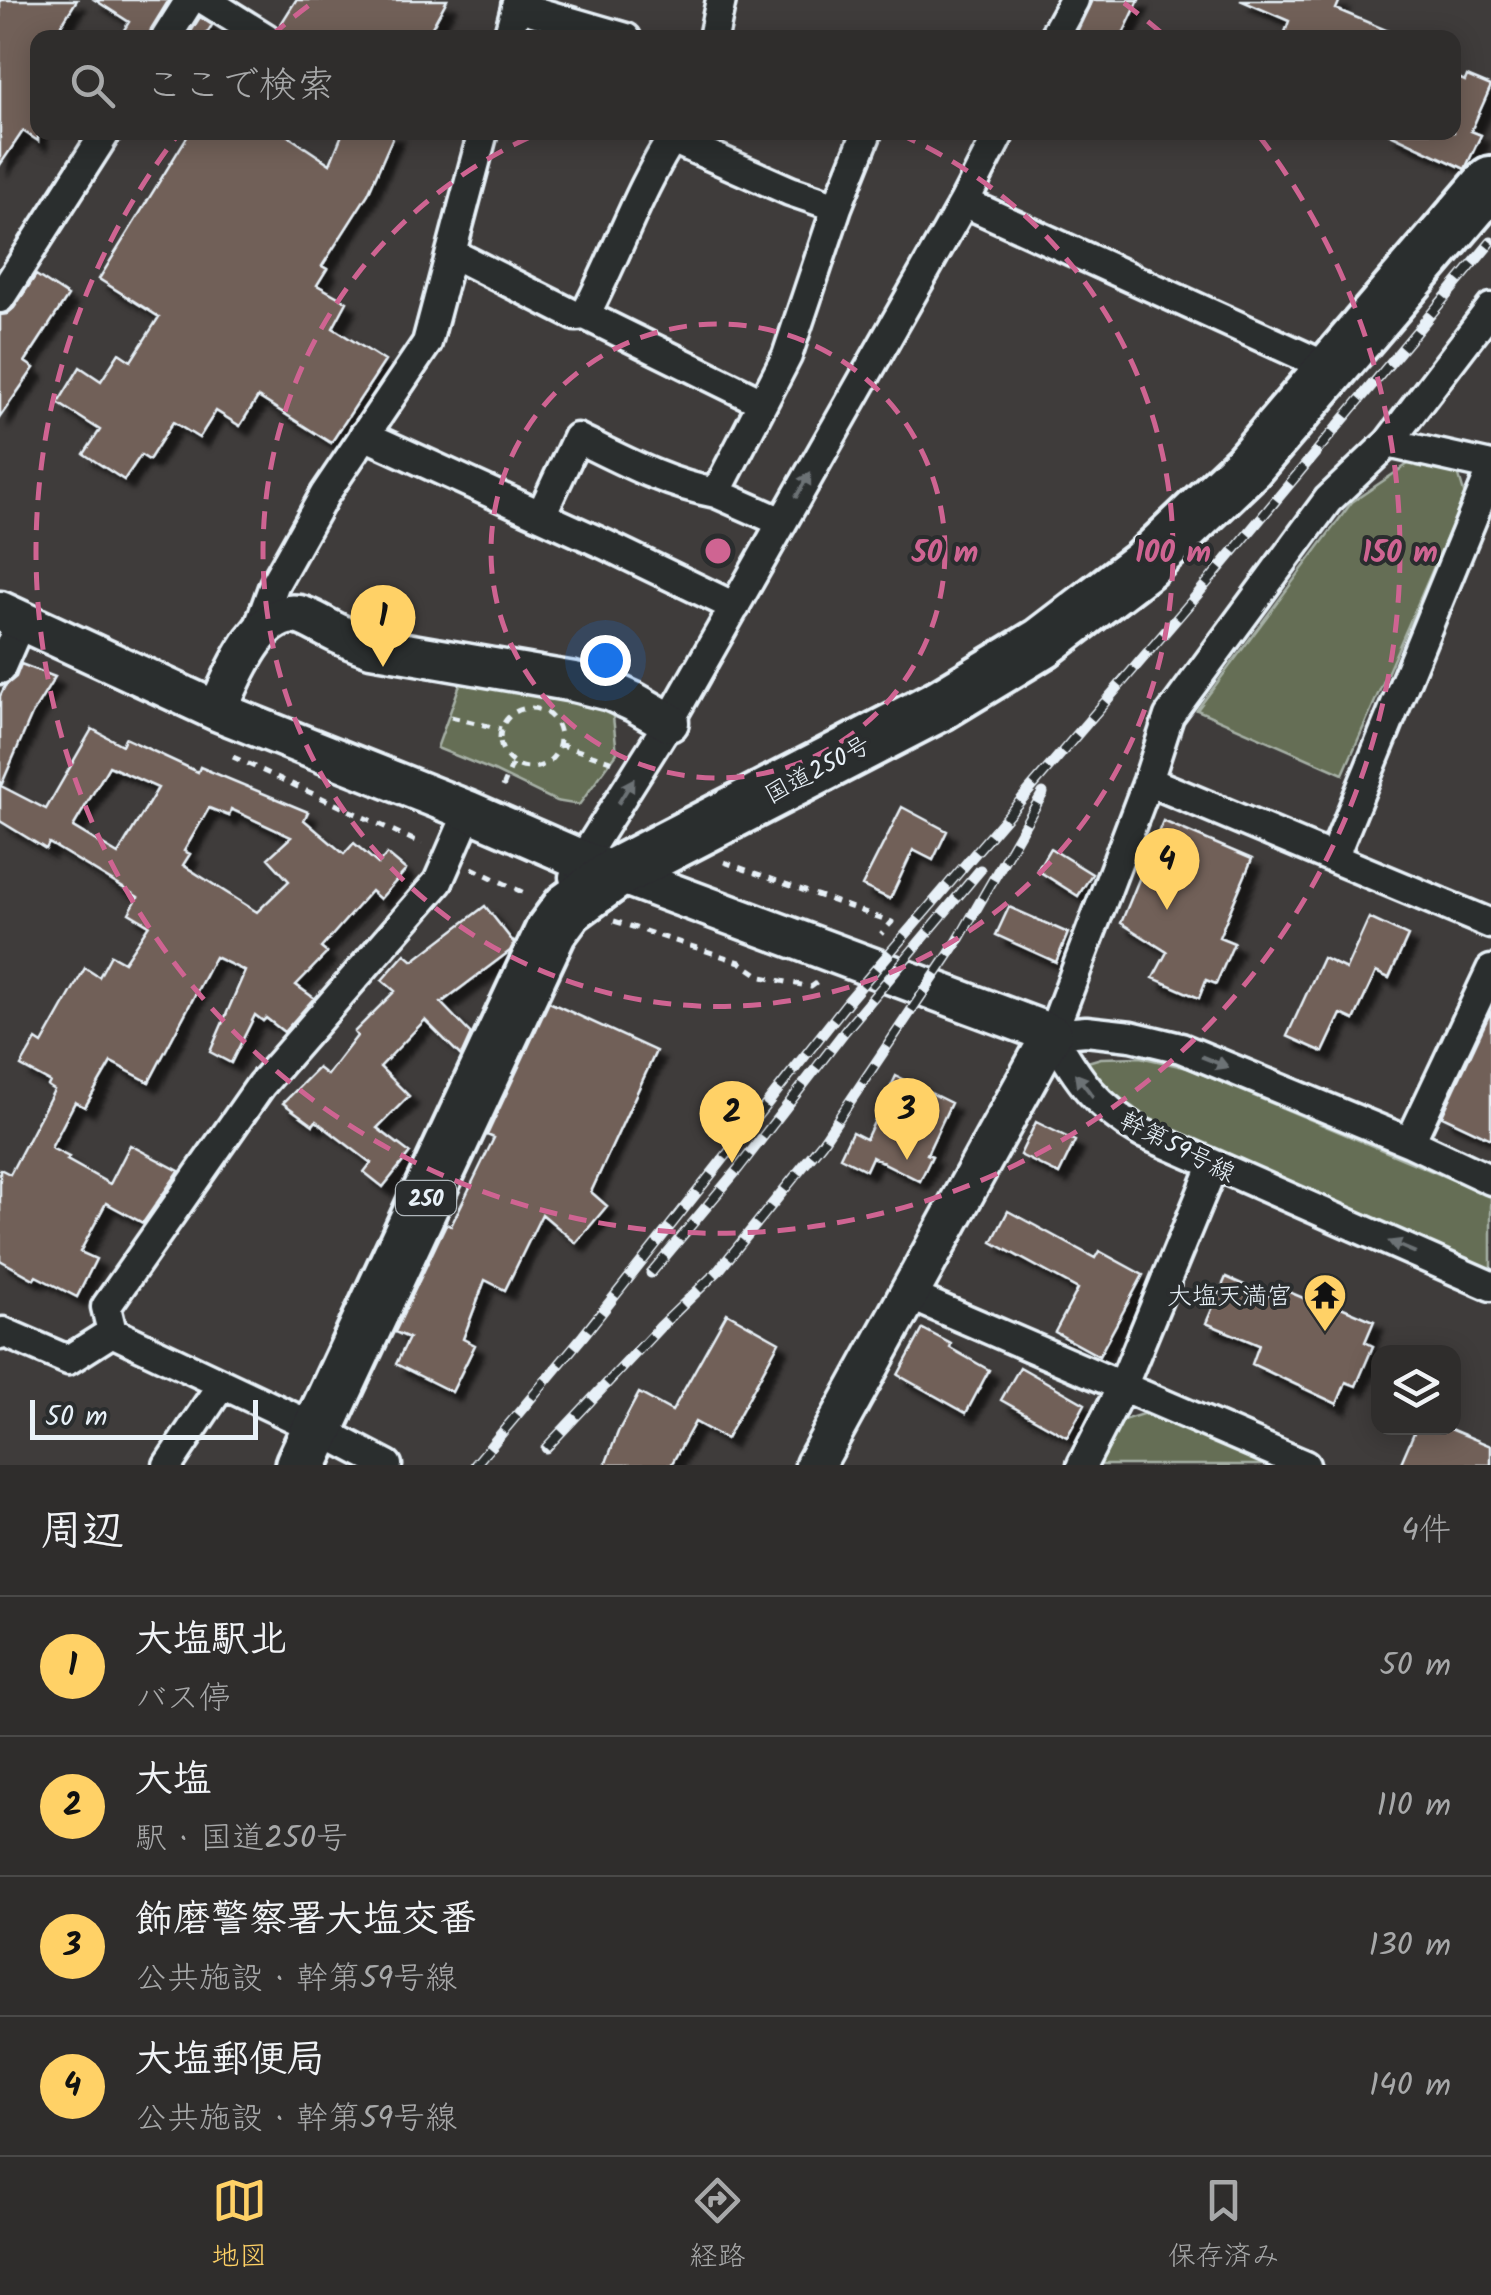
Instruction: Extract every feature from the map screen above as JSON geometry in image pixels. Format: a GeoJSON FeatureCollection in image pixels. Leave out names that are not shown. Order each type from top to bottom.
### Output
{"type":"FeatureCollection","features":[{"type":"Feature","properties":{"kind":"highway","name":"国道250号"},"geometry":{"type":"LineString","coordinates":[[309,1447],[548,911],[599,866],[677,843],[940,705],[1042,643],[1144,565],[1248,466],[1491,182]]}},
{"type":"Feature","properties":{"kind":"street"},"geometry":{"type":"LineString","coordinates":[[171,30],[190,0]]}},
{"type":"Feature","properties":{"kind":"street"},"geometry":{"type":"LineString","coordinates":[[206,0],[253,30]]}},
{"type":"Feature","properties":{"kind":"street"},"geometry":{"type":"LineString","coordinates":[[715,30],[722,0]]}},
{"type":"Feature","properties":{"kind":"street"},"geometry":{"type":"LineString","coordinates":[[1057,30],[1074,0]]}},
{"type":"Feature","properties":{"kind":"street"},"geometry":{"type":"LineString","coordinates":[[510,30],[517,3],[601,30]]}},
{"type":"Feature","properties":{"kind":"street"},"geometry":{"type":"LineString","coordinates":[[0,298],[101,140]]}},
{"type":"Feature","properties":{"kind":"street"},"geometry":{"type":"LineString","coordinates":[[217,711],[256,635],[274,585],[325,494],[427,342],[481,140]]}},
{"type":"Feature","properties":{"kind":"street"},"geometry":{"type":"LineString","coordinates":[[585,315],[622,241],[641,192],[672,140]]}},
{"type":"Feature","properties":{"kind":"street"},"geometry":{"type":"LineString","coordinates":[[682,140],[774,184],[837,207]]}},
{"type":"Feature","properties":{"kind":"street"},"geometry":{"type":"LineString","coordinates":[[716,493],[787,356],[864,140]]}},
{"type":"Feature","properties":{"kind":"street"},"geometry":{"type":"LineString","coordinates":[[599,866],[669,722],[996,140]]}},
{"type":"Feature","properties":{"kind":"street"},"geometry":{"type":"LineString","coordinates":[[964,202],[1330,368]]}},
{"type":"Feature","properties":{"kind":"street"},"geometry":{"type":"LineString","coordinates":[[451,253],[762,402]]}},
{"type":"Feature","properties":{"kind":"street"},"geometry":{"type":"LineString","coordinates":[[815,1465],[1052,1034],[1169,716],[1328,500],[1388,443],[1491,308]]}},
{"type":"Feature","properties":{"kind":"street"},"geometry":{"type":"LineString","coordinates":[[364,436],[734,607]]}},
{"type":"Feature","properties":{"kind":"street"},"geometry":{"type":"LineString","coordinates":[[541,515],[577,438],[656,477],[716,493],[782,522]]}},
{"type":"Feature","properties":{"kind":"street"},"geometry":{"type":"LineString","coordinates":[[1333,858],[1491,469],[1388,443]]}},
{"type":"Feature","properties":{"kind":"street"},"geometry":{"type":"LineString","coordinates":[[256,635],[273,622],[301,615],[371,647],[610,691],[669,722]]}},
{"type":"Feature","properties":{"kind":"street"},"geometry":{"type":"LineString","coordinates":[[0,669],[10,616],[217,711],[478,796],[599,866],[1052,1034],[1131,1036],[1181,1048],[1410,1142],[1491,1180]]}},
{"type":"Feature","properties":{"kind":"street"},"geometry":{"type":"LineString","coordinates":[[1148,781],[1491,924]]}},
{"type":"Feature","properties":{"kind":"street"},"geometry":{"type":"LineString","coordinates":[[112,1332],[106,1307],[261,1084],[438,882],[478,796]]}},
{"type":"Feature","properties":{"kind":"street"},"geometry":{"type":"LineString","coordinates":[[1410,1142],[1491,970]]}},
{"type":"Feature","properties":{"kind":"street","name":"幹第59号線"},"geometry":{"type":"LineString","coordinates":[[1052,1034],[1071,1068],[1096,1100],[1142,1133],[1491,1286]]}},
{"type":"Feature","properties":{"kind":"street"},"geometry":{"type":"LineString","coordinates":[[1082,1465],[1122,1387],[1213,1166]]}},
{"type":"Feature","properties":{"kind":"street"},"geometry":{"type":"LineString","coordinates":[[908,1294],[1305,1465]]}},
{"type":"Feature","properties":{"kind":"street"},"geometry":{"type":"LineString","coordinates":[[0,1335],[3,1332],[68,1360],[112,1332]]}},
{"type":"Feature","properties":{"kind":"street"},"geometry":{"type":"LineString","coordinates":[[112,1332],[222,1384],[309,1447],[386,1465]]}},
{"type":"Feature","properties":{"kind":"street"},"geometry":{"type":"LineString","coordinates":[[168,1465],[222,1384]]}},
{"type":"Feature","properties":{"kind":"path"},"geometry":{"type":"LineString","coordinates":[[532,708],[550,716],[559,744],[555,754],[541,766],[522,767],[501,748],[501,729],[513,713],[532,708]]}},
{"type":"Feature","properties":{"kind":"path"},"geometry":{"type":"LineString","coordinates":[[452,717],[501,729]]}},
{"type":"Feature","properties":{"kind":"path"},"geometry":{"type":"LineString","coordinates":[[559,744],[621,765]]}},
{"type":"Feature","properties":{"kind":"path"},"geometry":{"type":"LineString","coordinates":[[478,796],[503,787],[513,762]]}},
{"type":"Feature","properties":{"kind":"path"},"geometry":{"type":"LineString","coordinates":[[464,864],[548,911],[590,913],[740,962],[762,977],[811,987],[892,922],[677,843]]}},
{"type":"Feature","properties":{"kind":"green space"},"geometry":{"type":"Polygon","coordinates":[[[1414,460],[1458,473],[1465,496],[1343,774],[1197,710],[1352,502],[1414,460]]]}},
{"type":"Feature","properties":{"kind":"green space"},"geometry":{"type":"Polygon","coordinates":[[[462,679],[612,708],[617,753],[579,805],[556,801],[437,748],[462,679]]]}},
{"type":"Feature","properties":{"kind":"green space"},"geometry":{"type":"Polygon","coordinates":[[[1140,1057],[1188,1068],[1491,1196],[1491,1270],[1166,1130],[1112,1091],[1084,1063],[1101,1058],[1140,1057]]]}},
{"type":"Feature","properties":{"kind":"green space"},"geometry":{"type":"Polygon","coordinates":[[[1149,1412],[1273,1465],[1100,1465],[1123,1420],[1149,1412]]]}},
{"type":"Feature","properties":{"kind":"building"},"geometry":{"type":"Polygon","coordinates":[[[0,0],[77,0],[58,30],[30,30],[30,136],[23,131],[0,165],[0,0]]]}},
{"type":"Feature","properties":{"kind":"building"},"geometry":{"type":"Polygon","coordinates":[[[95,0],[169,0],[151,30],[124,30],[129,22],[95,0]]]}},
{"type":"Feature","properties":{"kind":"building"},"geometry":{"type":"Polygon","coordinates":[[[296,0],[447,0],[430,30],[279,27],[296,0]]]}},
{"type":"Feature","properties":{"kind":"building"},"geometry":{"type":"Polygon","coordinates":[[[1092,0],[1139,0],[1125,30],[1078,30],[1092,0]]]}},
{"type":"Feature","properties":{"kind":"building"},"geometry":{"type":"Polygon","coordinates":[[[1240,0],[1340,0],[1336,9],[1386,30],[1286,30],[1289,21],[1240,0]]]}},
{"type":"Feature","properties":{"kind":"building"},"geometry":{"type":"Polygon","coordinates":[[[200,17],[212,25],[209,30],[192,30],[200,17]]]}},
{"type":"Feature","properties":{"kind":"building"},"geometry":{"type":"Polygon","coordinates":[[[1467,76],[1491,86],[1471,131],[1481,135],[1465,169],[1403,140],[1461,140],[1461,79],[1465,81],[1467,76]]]}},
{"type":"Feature","properties":{"kind":"building"},"geometry":{"type":"Polygon","coordinates":[[[185,140],[294,140],[330,164],[340,140],[392,140],[368,194],[322,266],[327,269],[317,285],[347,302],[333,328],[385,361],[331,443],[258,397],[240,426],[216,411],[199,438],[173,422],[149,460],[141,455],[124,480],[84,454],[100,430],[58,403],[80,367],[101,381],[119,353],[131,361],[159,317],[99,279],[185,140]]]}},
{"type":"Feature","properties":{"kind":"building"},"geometry":{"type":"Polygon","coordinates":[[[36,275],[68,296],[25,362],[34,368],[0,417],[0,315],[14,308],[36,275]]]}},
{"type":"Feature","properties":{"kind":"building"},"geometry":{"type":"Polygon","coordinates":[[[21,664],[55,677],[32,714],[1,786],[46,809],[92,729],[122,745],[125,738],[198,772],[200,767],[308,812],[304,820],[344,854],[354,843],[378,864],[387,854],[406,870],[380,899],[371,891],[321,948],[327,953],[296,985],[314,998],[284,1032],[255,1015],[231,1063],[210,1052],[245,971],[215,957],[149,1082],[111,1062],[85,1107],[75,1102],[51,1148],[69,1157],[67,1160],[110,1184],[130,1145],[179,1171],[143,1223],[106,1203],[80,1252],[96,1259],[77,1297],[0,1260],[0,1169],[10,1174],[54,1090],[48,1086],[50,1082],[21,1066],[36,1040],[42,1044],[85,968],[99,977],[111,955],[124,962],[149,925],[129,913],[138,897],[49,843],[46,849],[0,821],[0,696],[21,664]],[[109,766],[73,827],[118,854],[158,788],[109,766]],[[209,808],[184,851],[190,854],[183,865],[257,912],[289,881],[268,858],[291,837],[231,809],[229,816],[209,808]]]}},
{"type":"Feature","properties":{"kind":"building"},"geometry":{"type":"Polygon","coordinates":[[[902,807],[947,831],[933,860],[913,850],[890,899],[862,886],[902,807]]]}},
{"type":"Feature","properties":{"kind":"building"},"geometry":{"type":"Polygon","coordinates":[[[1163,821],[1252,859],[1219,937],[1234,943],[1216,984],[1206,980],[1199,998],[1153,978],[1167,952],[1121,923],[1163,821]]]}},
{"type":"Feature","properties":{"kind":"building"},"geometry":{"type":"Polygon","coordinates":[[[1050,848],[1092,874],[1078,896],[1037,870],[1050,848]]]}},
{"type":"Feature","properties":{"kind":"building"},"geometry":{"type":"Polygon","coordinates":[[[485,906],[514,943],[510,951],[441,1003],[471,1034],[461,1056],[425,1020],[380,1067],[409,1096],[377,1128],[410,1153],[383,1187],[364,1172],[371,1163],[316,1121],[313,1125],[283,1103],[318,1068],[327,1075],[357,1036],[354,1032],[395,991],[382,980],[405,954],[413,961],[485,906]]]}},
{"type":"Feature","properties":{"kind":"building"},"geometry":{"type":"Polygon","coordinates":[[[1009,907],[1068,933],[1056,962],[996,935],[1009,907]]]}},
{"type":"Feature","properties":{"kind":"building"},"geometry":{"type":"Polygon","coordinates":[[[1369,918],[1408,936],[1389,978],[1376,972],[1354,1020],[1341,1014],[1323,1052],[1287,1036],[1323,958],[1346,969],[1369,918]]]}},
{"type":"Feature","properties":{"kind":"building"},"geometry":{"type":"Polygon","coordinates":[[[549,1002],[656,1051],[591,1192],[607,1206],[576,1243],[542,1214],[505,1290],[485,1280],[463,1339],[475,1345],[452,1392],[396,1364],[409,1338],[395,1332],[446,1224],[451,1226],[494,1138],[487,1135],[549,1002]]]}},
{"type":"Feature","properties":{"kind":"building"},"geometry":{"type":"Polygon","coordinates":[[[1491,1011],[1491,1139],[1442,1116],[1491,1011]]]}},
{"type":"Feature","properties":{"kind":"building"},"geometry":{"type":"Polygon","coordinates":[[[896,1076],[951,1103],[927,1154],[932,1156],[920,1181],[872,1157],[866,1170],[840,1157],[852,1132],[866,1139],[896,1076]]]}},
{"type":"Feature","properties":{"kind":"building"},"geometry":{"type":"Polygon","coordinates":[[[1036,1122],[1075,1141],[1059,1174],[1020,1155],[1036,1122]]]}},
{"type":"Feature","properties":{"kind":"building"},"geometry":{"type":"Polygon","coordinates":[[[1008,1211],[1095,1258],[1099,1251],[1143,1275],[1099,1356],[1055,1332],[1078,1289],[992,1242],[1008,1211]]]}},
{"type":"Feature","properties":{"kind":"building"},"geometry":{"type":"Polygon","coordinates":[[[1226,1277],[1278,1300],[1282,1289],[1327,1308],[1329,1302],[1374,1321],[1365,1342],[1371,1345],[1371,1351],[1356,1386],[1346,1382],[1337,1404],[1252,1364],[1259,1345],[1206,1323],[1226,1277]]]}},
{"type":"Feature","properties":{"kind":"building"},"geometry":{"type":"Polygon","coordinates":[[[727,1313],[779,1342],[726,1439],[695,1422],[671,1465],[605,1465],[639,1393],[672,1411],[727,1313]]]}},
{"type":"Feature","properties":{"kind":"building"},"geometry":{"type":"Polygon","coordinates":[[[923,1329],[989,1370],[966,1413],[898,1375],[923,1329]]]}},
{"type":"Feature","properties":{"kind":"building"},"geometry":{"type":"Polygon","coordinates":[[[1020,1367],[1085,1404],[1067,1437],[1001,1400],[1020,1367]]]}},
{"type":"Feature","properties":{"kind":"building"},"geometry":{"type":"Polygon","coordinates":[[[1461,1433],[1491,1446],[1491,1465],[1400,1465],[1413,1435],[1461,1433]]]}},
{"type":"Feature","properties":{"kind":"railway"},"geometry":{"type":"LineString","coordinates":[[475,1465],[583,1336],[850,999],[1197,595],[1491,242]]}},
{"type":"Feature","properties":{"kind":"railway"},"geometry":{"type":"LineString","coordinates":[[546,1448],[719,1270],[822,1143],[956,944],[1043,793]]}},
{"type":"Feature","properties":{"kind":"railway"},"geometry":{"type":"LineString","coordinates":[[651,1273],[980,870]]}},
{"type":"Feature","properties":{"kind":"place","name":"大塩駅北"},"geometry":{"type":"Point","coordinates":[383,667]}},
{"type":"Feature","properties":{"kind":"place","name":"大塩郵便局"},"geometry":{"type":"Point","coordinates":[1167,910]}},
{"type":"Feature","properties":{"kind":"place","name":"飾磨警察署大塩交番"},"geometry":{"type":"Point","coordinates":[907,1160]}},
{"type":"Feature","properties":{"kind":"place","name":"大塩"},"geometry":{"type":"Point","coordinates":[732,1163]}},
{"type":"Feature","properties":{"kind":"place","name":"大塩天満宮"},"geometry":{"type":"Point","coordinates":[1325,1333]}}]}
